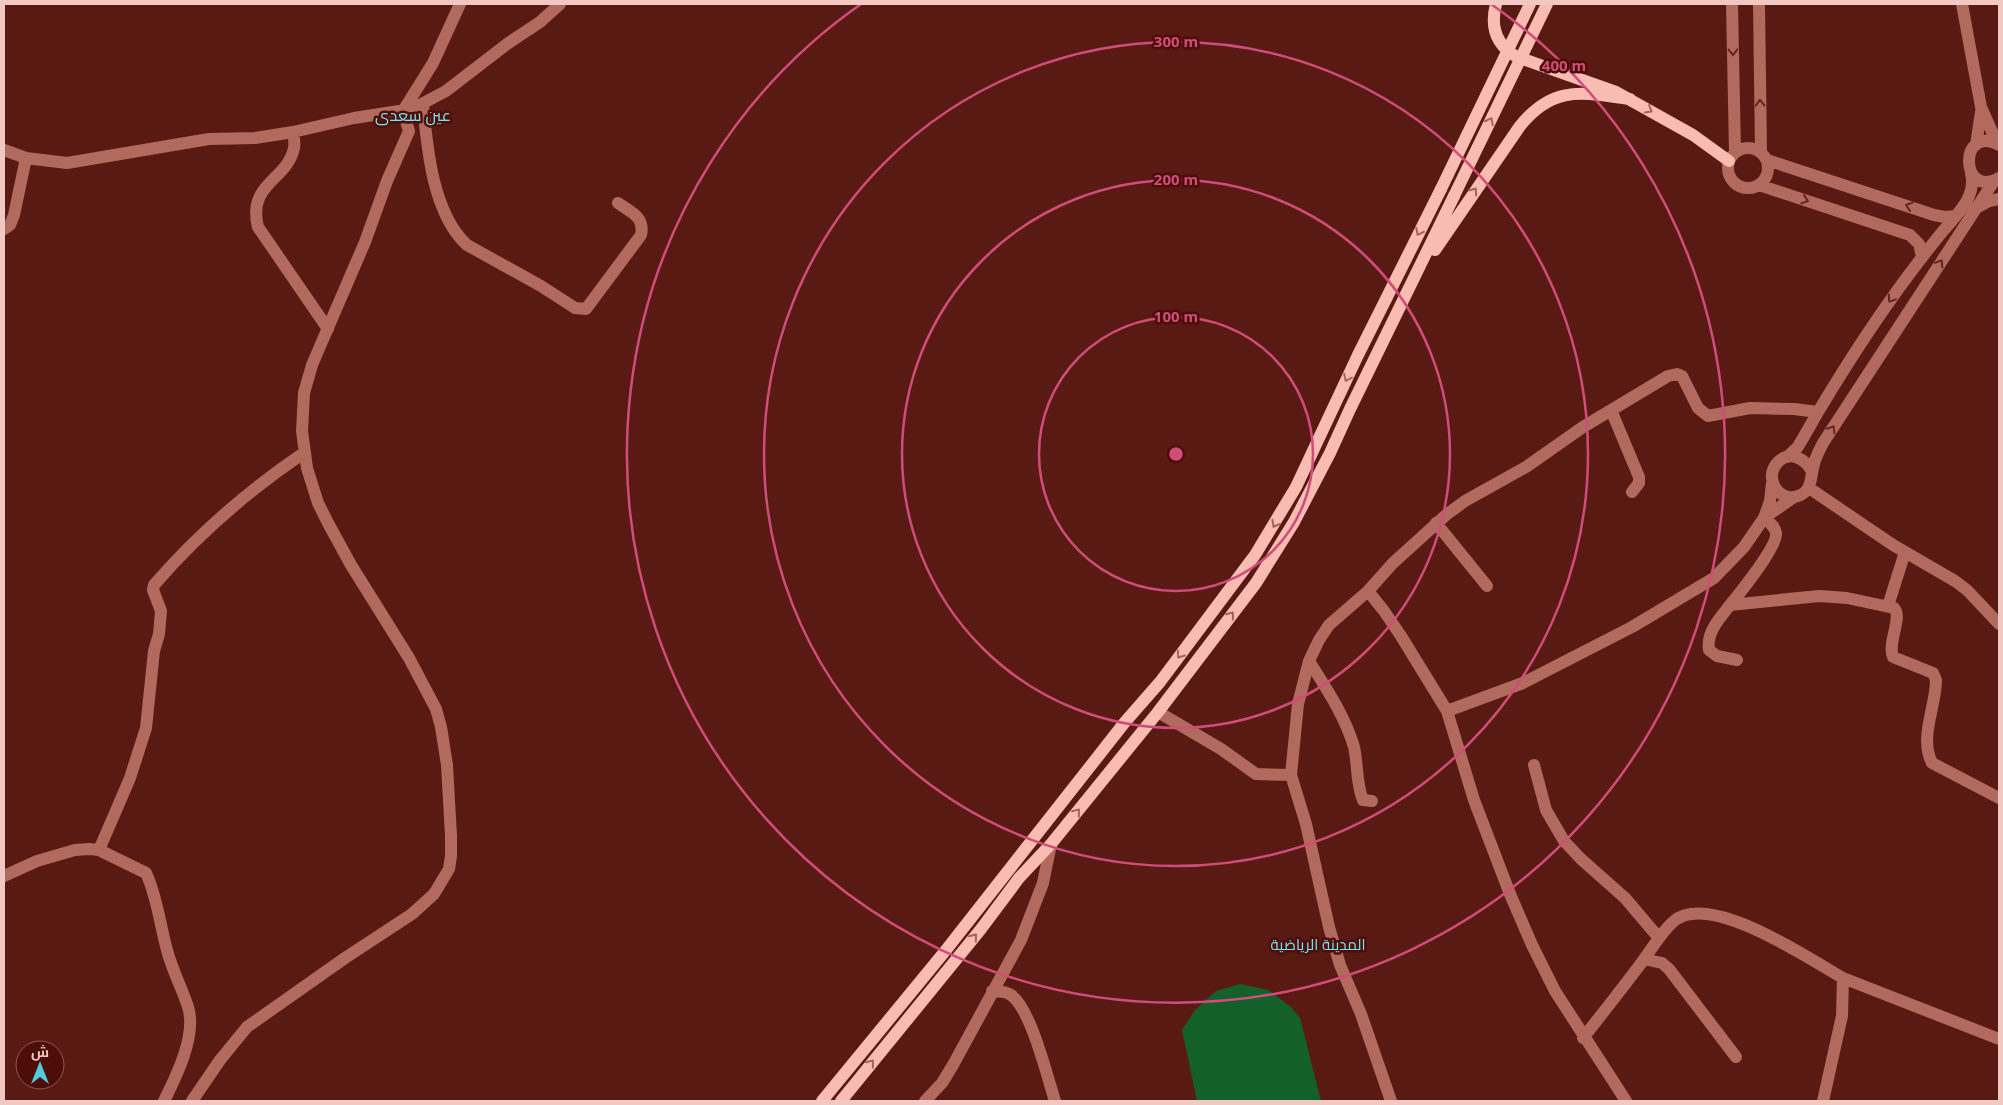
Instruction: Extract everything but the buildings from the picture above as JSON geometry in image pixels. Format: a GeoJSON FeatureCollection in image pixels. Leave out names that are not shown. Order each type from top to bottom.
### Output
{"type":"FeatureCollection","features":[{"type":"Feature","properties":{"kind":"main road"},"geometry":{"type":"LineString","coordinates":[[1496,4],[1493,19],[1496,36],[1508,52],[1517,57],[1602,86],[1630,99],[1732,156]]}},
{"type":"Feature","properties":{"kind":"main road"},"geometry":{"type":"LineString","coordinates":[[822,1101],[946,950],[1125,722],[1160,682],[1255,555],[1296,487],[1530,4]]}},
{"type":"Feature","properties":{"kind":"main road"},"geometry":{"type":"LineString","coordinates":[[841,1101],[981,929],[1020,878],[1051,844],[1158,712],[1256,583],[1272,558],[1330,453],[1547,4]]}},
{"type":"Feature","properties":{"kind":"main road"},"geometry":{"type":"LineString","coordinates":[[1408,289],[1520,126],[1537,108],[1559,96],[1577,93],[1630,99]]}},
{"type":"Feature","properties":{"kind":"street"},"geometry":{"type":"LineString","coordinates":[[192,1101],[220,1060],[247,1027],[337,963],[412,914],[434,894],[449,869],[451,856],[447,766],[436,709],[409,658],[343,552],[328,523],[312,485],[305,452],[302,418],[304,393],[312,365],[364,242],[389,175],[409,131],[403,111],[434,63],[460,4]]}},
{"type":"Feature","properties":{"kind":"street"},"geometry":{"type":"LineString","coordinates":[[4,150],[26,158],[67,163],[209,139],[255,138],[403,111],[423,104],[446,91],[499,50],[540,22],[560,4]]}},
{"type":"Feature","properties":{"kind":"street"},"geometry":{"type":"LineString","coordinates":[[1732,4],[1732,156],[1727,168],[1729,175],[1738,186],[1745,188],[1759,185],[1910,235],[1919,244],[1922,256]]}},
{"type":"Feature","properties":{"kind":"street"},"geometry":{"type":"LineString","coordinates":[[1759,4],[1764,156],[1768,171],[1759,185]]}},
{"type":"Feature","properties":{"kind":"street"},"geometry":{"type":"LineString","coordinates":[[1962,4],[1981,107],[1998,144]]}},
{"type":"Feature","properties":{"kind":"street"},"geometry":{"type":"LineString","coordinates":[[423,104],[426,136],[436,186],[450,226],[458,237],[467,245],[542,286],[575,308],[586,308],[641,235],[642,228],[638,216],[618,203]]}},
{"type":"Feature","properties":{"kind":"street"},"geometry":{"type":"LineString","coordinates":[[1976,145],[1981,107]]}},
{"type":"Feature","properties":{"kind":"street"},"geometry":{"type":"LineString","coordinates":[[293,132],[294,147],[291,156],[287,164],[261,193],[256,205],[255,217],[258,227],[328,329]]}},
{"type":"Feature","properties":{"kind":"street"},"geometry":{"type":"LineString","coordinates":[[1764,518],[1770,501],[1772,470],[1776,464],[1797,448],[1818,412],[1906,277],[1956,216],[1972,192],[1973,179],[1968,161],[1972,149],[1976,145],[1990,141],[1998,144]]}},
{"type":"Feature","properties":{"kind":"street"},"geometry":{"type":"LineString","coordinates":[[1732,156],[1748,148],[1764,156],[1934,215],[1956,216]]}},
{"type":"Feature","properties":{"kind":"street"},"geometry":{"type":"LineString","coordinates":[[4,229],[10,225],[14,215],[26,158]]}},
{"type":"Feature","properties":{"kind":"street"},"geometry":{"type":"LineString","coordinates":[[1971,173],[1981,181],[1997,180]]}},
{"type":"Feature","properties":{"kind":"street"},"geometry":{"type":"LineString","coordinates":[[1448,711],[1529,680],[1632,627],[1706,583],[1727,566],[1764,518],[1794,497],[1804,493],[1811,483],[1812,472],[1823,442],[1974,211],[1997,180]]}},
{"type":"Feature","properties":{"kind":"street"},"geometry":{"type":"LineString","coordinates":[[1974,211],[1988,201],[1999,199]]}},
{"type":"Feature","properties":{"kind":"street"},"geometry":{"type":"LineString","coordinates":[[1906,277],[1924,289]]}},
{"type":"Feature","properties":{"kind":"street"},"geometry":{"type":"LineString","coordinates":[[1391,1101],[1360,1014],[1340,965],[1329,927],[1306,824],[1291,775],[1298,704],[1309,661],[1319,640],[1329,625],[1368,591],[1393,563],[1436,523],[1465,501],[1526,467],[1583,427],[1660,379],[1677,374],[1686,379],[1698,408],[1708,416],[1750,408],[1794,409],[1818,412]]}},
{"type":"Feature","properties":{"kind":"street"},"geometry":{"type":"LineString","coordinates":[[1611,410],[1639,477],[1638,484],[1632,492]]}},
{"type":"Feature","properties":{"kind":"street"},"geometry":{"type":"LineString","coordinates":[[99,850],[130,778],[146,728],[154,650],[159,634],[161,616],[153,590],[154,585],[206,530],[284,466],[305,452]]}},
{"type":"Feature","properties":{"kind":"street"},"geometry":{"type":"LineString","coordinates":[[1787,457],[1795,457],[1802,460],[1812,472]]}},
{"type":"Feature","properties":{"kind":"street"},"geometry":{"type":"LineString","coordinates":[[1772,484],[1781,494],[1794,497]]}},
{"type":"Feature","properties":{"kind":"street"},"geometry":{"type":"LineString","coordinates":[[1808,488],[1905,552],[1955,581],[1967,590],[1999,624]]}},
{"type":"Feature","properties":{"kind":"street"},"geometry":{"type":"LineString","coordinates":[[1737,660],[1717,656],[1709,650],[1710,634],[1746,585],[1775,540],[1775,528],[1764,518]]}},
{"type":"Feature","properties":{"kind":"street"},"geometry":{"type":"LineString","coordinates":[[1436,523],[1487,586]]}},
{"type":"Feature","properties":{"kind":"street"},"geometry":{"type":"LineString","coordinates":[[1888,606],[1905,552]]}},
{"type":"Feature","properties":{"kind":"street"},"geometry":{"type":"LineString","coordinates":[[1368,591],[1390,619],[1448,711],[1474,800],[1510,894],[1555,991],[1626,1101]]}},
{"type":"Feature","properties":{"kind":"street"},"geometry":{"type":"LineString","coordinates":[[1730,605],[1819,596],[1847,598],[1894,608],[1897,613],[1891,649],[1893,657],[1933,674],[1936,680],[1928,734],[1929,757],[1932,763],[1999,798]]}},
{"type":"Feature","properties":{"kind":"street"},"geometry":{"type":"LineString","coordinates":[[1309,661],[1332,699],[1352,741],[1363,800],[1372,801]]}},
{"type":"Feature","properties":{"kind":"street"},"geometry":{"type":"LineString","coordinates":[[1158,712],[1216,746],[1256,774],[1291,775]]}},
{"type":"Feature","properties":{"kind":"street"},"geometry":{"type":"LineString","coordinates":[[1534,765],[1546,810],[1564,841],[1581,859],[1625,898],[1659,938]]}},
{"type":"Feature","properties":{"kind":"street"},"geometry":{"type":"LineString","coordinates":[[925,1101],[942,1083],[953,1065],[1021,940],[1043,883],[1051,844]]}},
{"type":"Feature","properties":{"kind":"street"},"geometry":{"type":"LineString","coordinates":[[4,876],[37,861],[89,848],[99,850],[146,873],[152,888],[167,951],[188,1007],[190,1031],[177,1075],[164,1101]]}},
{"type":"Feature","properties":{"kind":"street"},"geometry":{"type":"LineString","coordinates":[[1584,1038],[1674,920],[1696,913],[1718,915],[1734,920],[1777,940],[1843,978],[1999,1039]]}},
{"type":"Feature","properties":{"kind":"street"},"geometry":{"type":"LineString","coordinates":[[1644,959],[1662,963],[1669,969],[1736,1057]]}},
{"type":"Feature","properties":{"kind":"street"},"geometry":{"type":"LineString","coordinates":[[1823,1101],[1842,1016],[1843,978]]}},
{"type":"Feature","properties":{"kind":"street"},"geometry":{"type":"LineString","coordinates":[[992,991],[1009,993],[1017,1000],[1024,1011],[1038,1047],[1054,1101]]}},
{"type":"Feature","properties":{"kind":"green space"},"geometry":{"type":"Polygon","coordinates":[[[1240,984],[1268,990],[1291,1007],[1300,1018],[1321,1101],[1197,1101],[1182,1030],[1195,1010],[1216,991],[1240,984]]]}},
{"type":"Feature","properties":{"kind":"district","name":"عين سعدى"},"geometry":{"type":"Point","coordinates":[413,115]}},
{"type":"Feature","properties":{"kind":"district","name":"المدينة الرياضية"},"geometry":{"type":"Point","coordinates":[1318,944]}}]}
